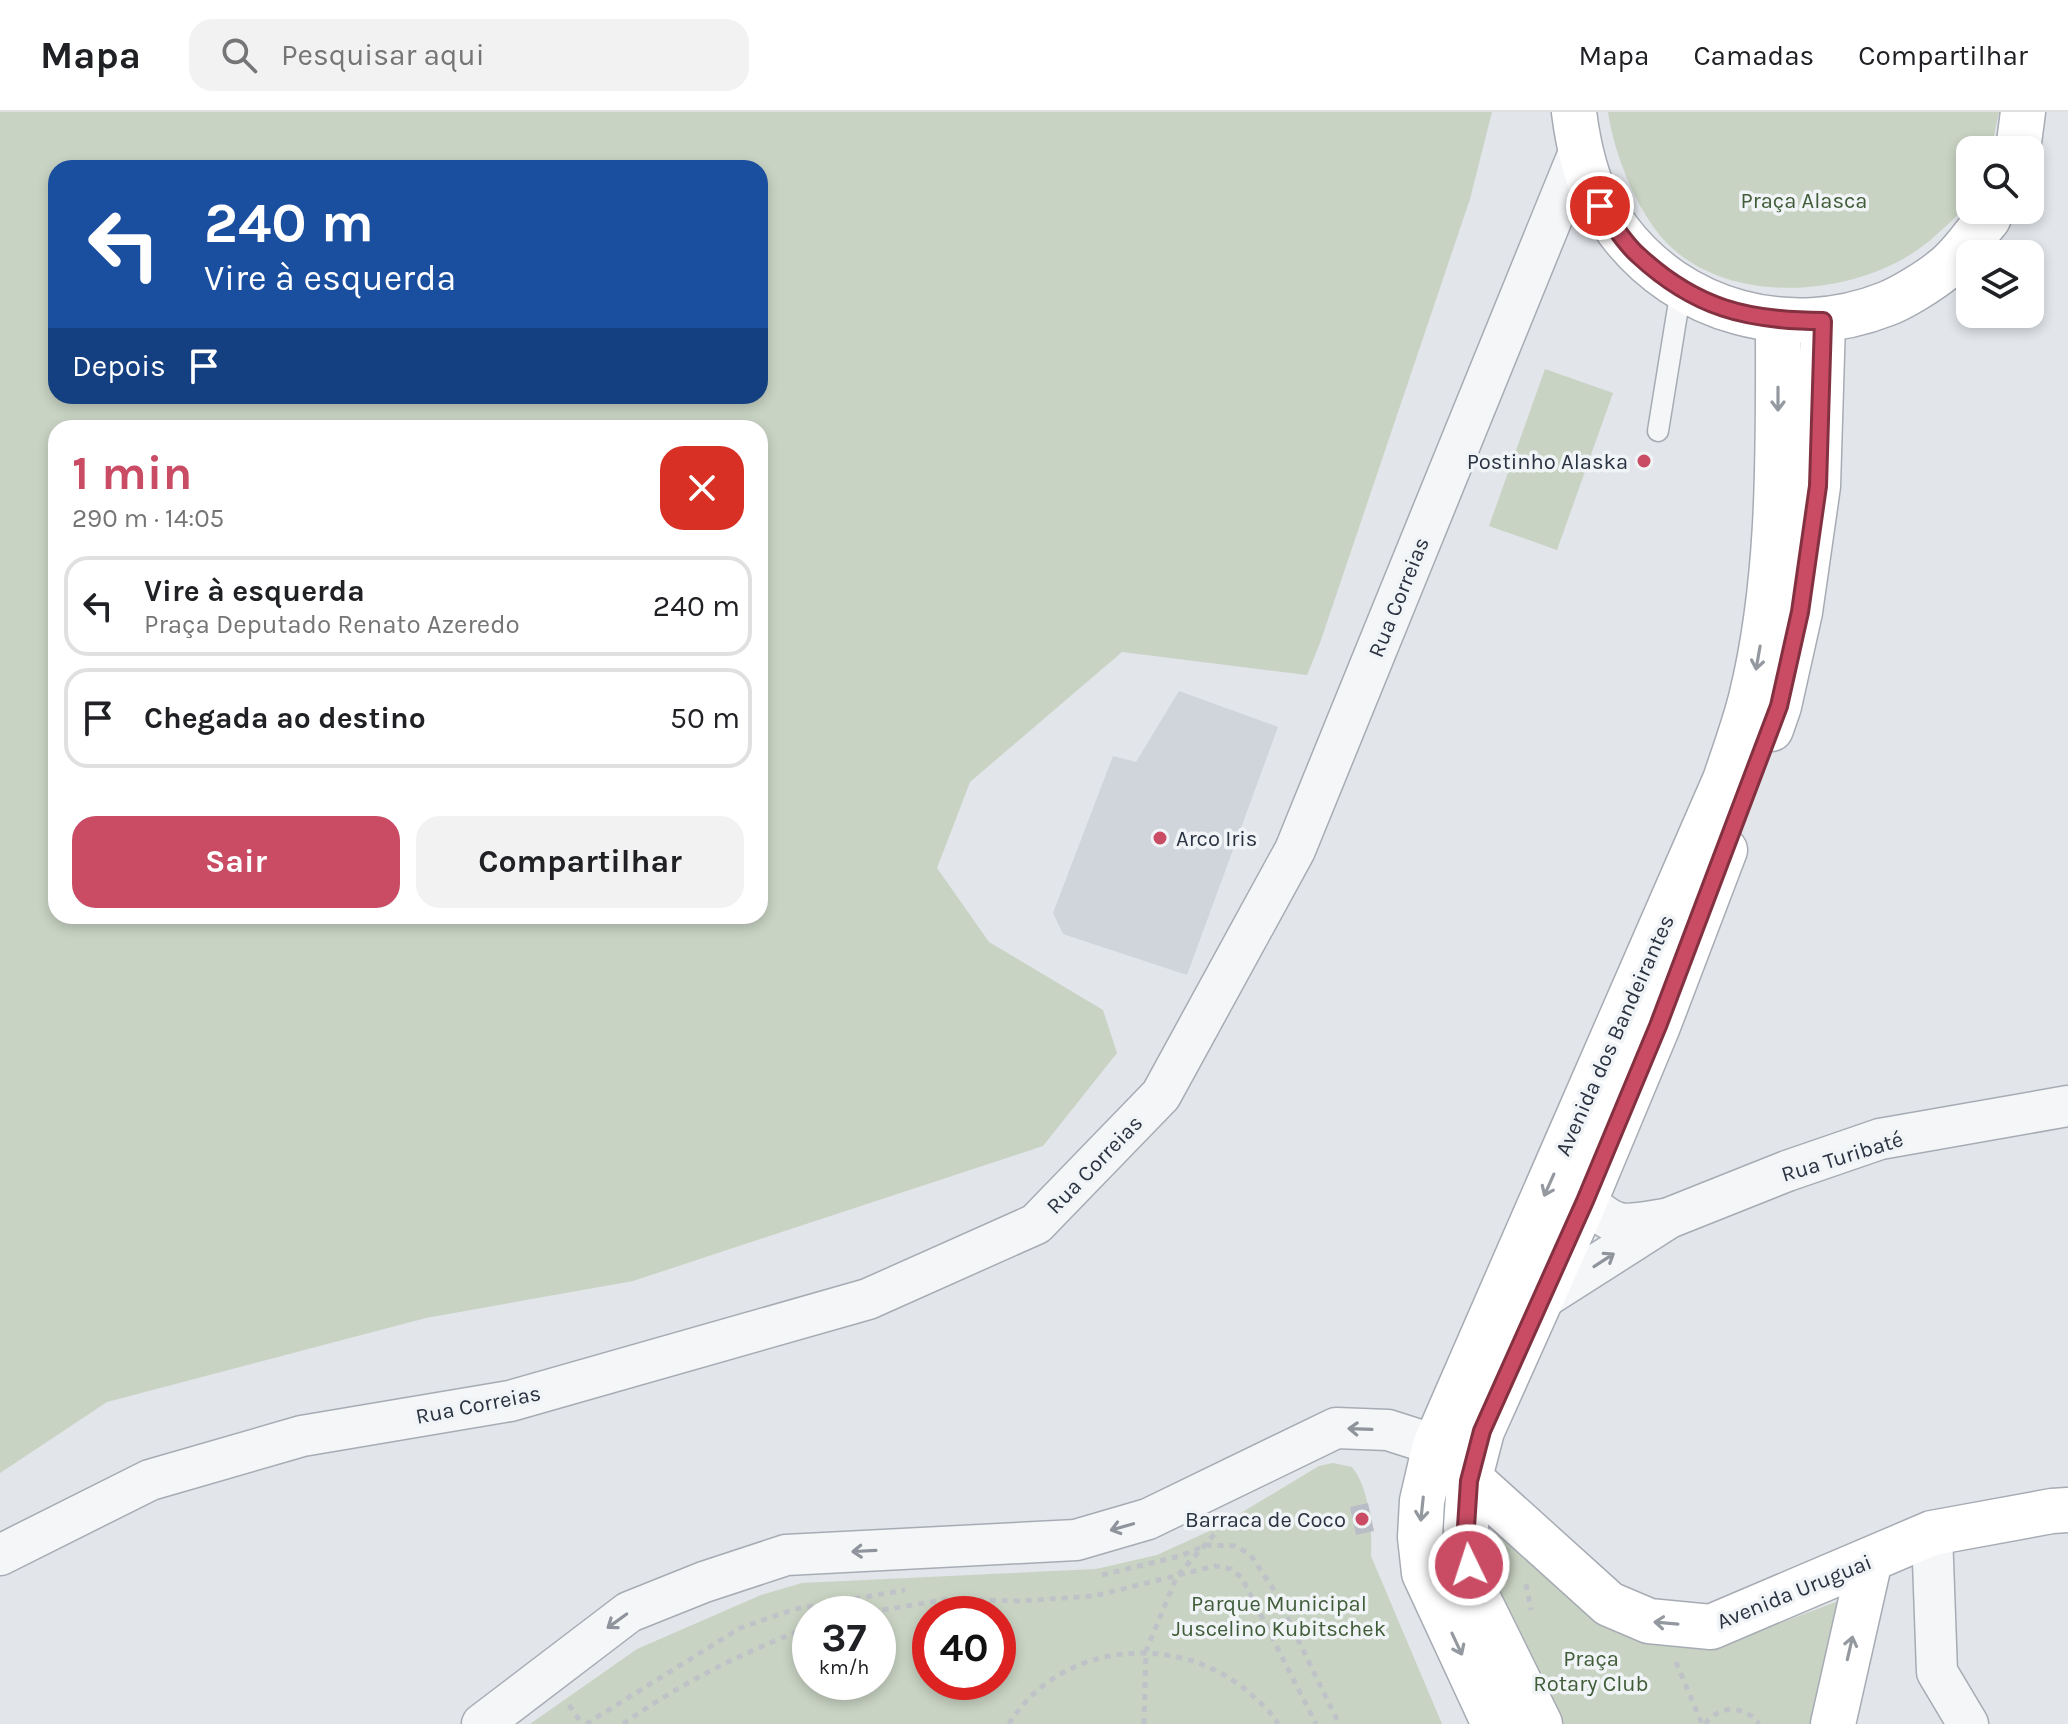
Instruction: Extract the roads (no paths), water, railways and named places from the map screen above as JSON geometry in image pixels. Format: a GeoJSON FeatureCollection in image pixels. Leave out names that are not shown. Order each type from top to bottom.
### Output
{"type":"FeatureCollection","features":[{"type":"Feature","properties":{"kind":"street"},"geometry":{"type":"LineString","coordinates":[[2020,136],[2023,112]]}},
{"type":"Feature","properties":{"kind":"street"},"geometry":{"type":"LineString","coordinates":[[1577,132],[1600,206],[1636,253],[1681,289],[1728,311],[1778,321],[1823,321],[1887,304],[1944,269],[1984,224]]}},
{"type":"Feature","properties":{"kind":"street","name":"Rua Correias"},"geometry":{"type":"LineString","coordinates":[[0,1555],[150,1480],[302,1436],[510,1401],[853,1304],[1036,1224],[1161,1095],[1295,850],[1577,132]]}},
{"type":"Feature","properties":{"kind":"street","name":"Avenida dos Bandeirantes"},"geometry":{"type":"LineString","coordinates":[[1494,1724],[1424,1573],[1420,1537],[1422,1501],[1435,1445],[1725,780],[1751,698],[1765,618],[1776,512],[1778,321]]}},
{"type":"Feature","properties":{"kind":"street","name":"Avenida dos Bandeirantes"},"geometry":{"type":"LineString","coordinates":[[1540,1724],[1470,1582],[1466,1527],[1469,1481],[1482,1431],[1585,1201],[1658,1026],[1779,706],[1800,612],[1818,486],[1823,321]]}},
{"type":"Feature","properties":{"kind":"street","name":"Rua Turibaté"},"geometry":{"type":"LineString","coordinates":[[1539,1301],[1669,1218],[1787,1171],[1880,1139],[2068,1105]]}},
{"type":"Feature","properties":{"kind":"street","name":"Rua Turibaté"},"geometry":{"type":"LineString","coordinates":[[1585,1201],[1606,1219],[1624,1226],[1669,1218]]}},
{"type":"Feature","properties":{"kind":"street"},"geometry":{"type":"LineString","coordinates":[[482,1724],[629,1612],[704,1582],[786,1555],[1076,1540],[1148,1519],[1336,1428],[1388,1430],[1435,1445]]}},
{"type":"Feature","properties":{"kind":"street","name":"Avenida Uruguai"},"geometry":{"type":"LineString","coordinates":[[1435,1445],[1469,1481],[1609,1604],[1649,1621],[1711,1627],[1932,1533],[2068,1510]]}},
{"type":"Feature","properties":{"kind":"street"},"geometry":{"type":"LineString","coordinates":[[1932,1533],[1937,1672],[1968,1724]]}},
{"type":"Feature","properties":{"kind":"street"},"geometry":{"type":"LineString","coordinates":[[1833,1724],[1870,1560]]}},
{"type":"Feature","properties":{"kind":"lane"},"geometry":{"type":"LineString","coordinates":[[1658,431],[1681,289]]}},
{"type":"Feature","properties":{"kind":"place","name":"Postinho Alaska"},"geometry":{"type":"Point","coordinates":[1644,461]}},
{"type":"Feature","properties":{"kind":"place","name":"Arco Iris"},"geometry":{"type":"Point","coordinates":[1160,838]}},
{"type":"Feature","properties":{"kind":"place","name":"Barraca de Coco"},"geometry":{"type":"Point","coordinates":[1362,1519]}},
{"type":"Feature","properties":{"kind":"park label","name":"Praça Alasca"},"geometry":{"type":"Point","coordinates":[1804,200]}},
{"type":"Feature","properties":{"kind":"park label","name":"Parque Municipal Juscelino Kubitschek"},"geometry":{"type":"Point","coordinates":[1279,1616]}},
{"type":"Feature","properties":{"kind":"park label","name":"Praça Rotary Club"},"geometry":{"type":"Point","coordinates":[1591,1670]}}]}
